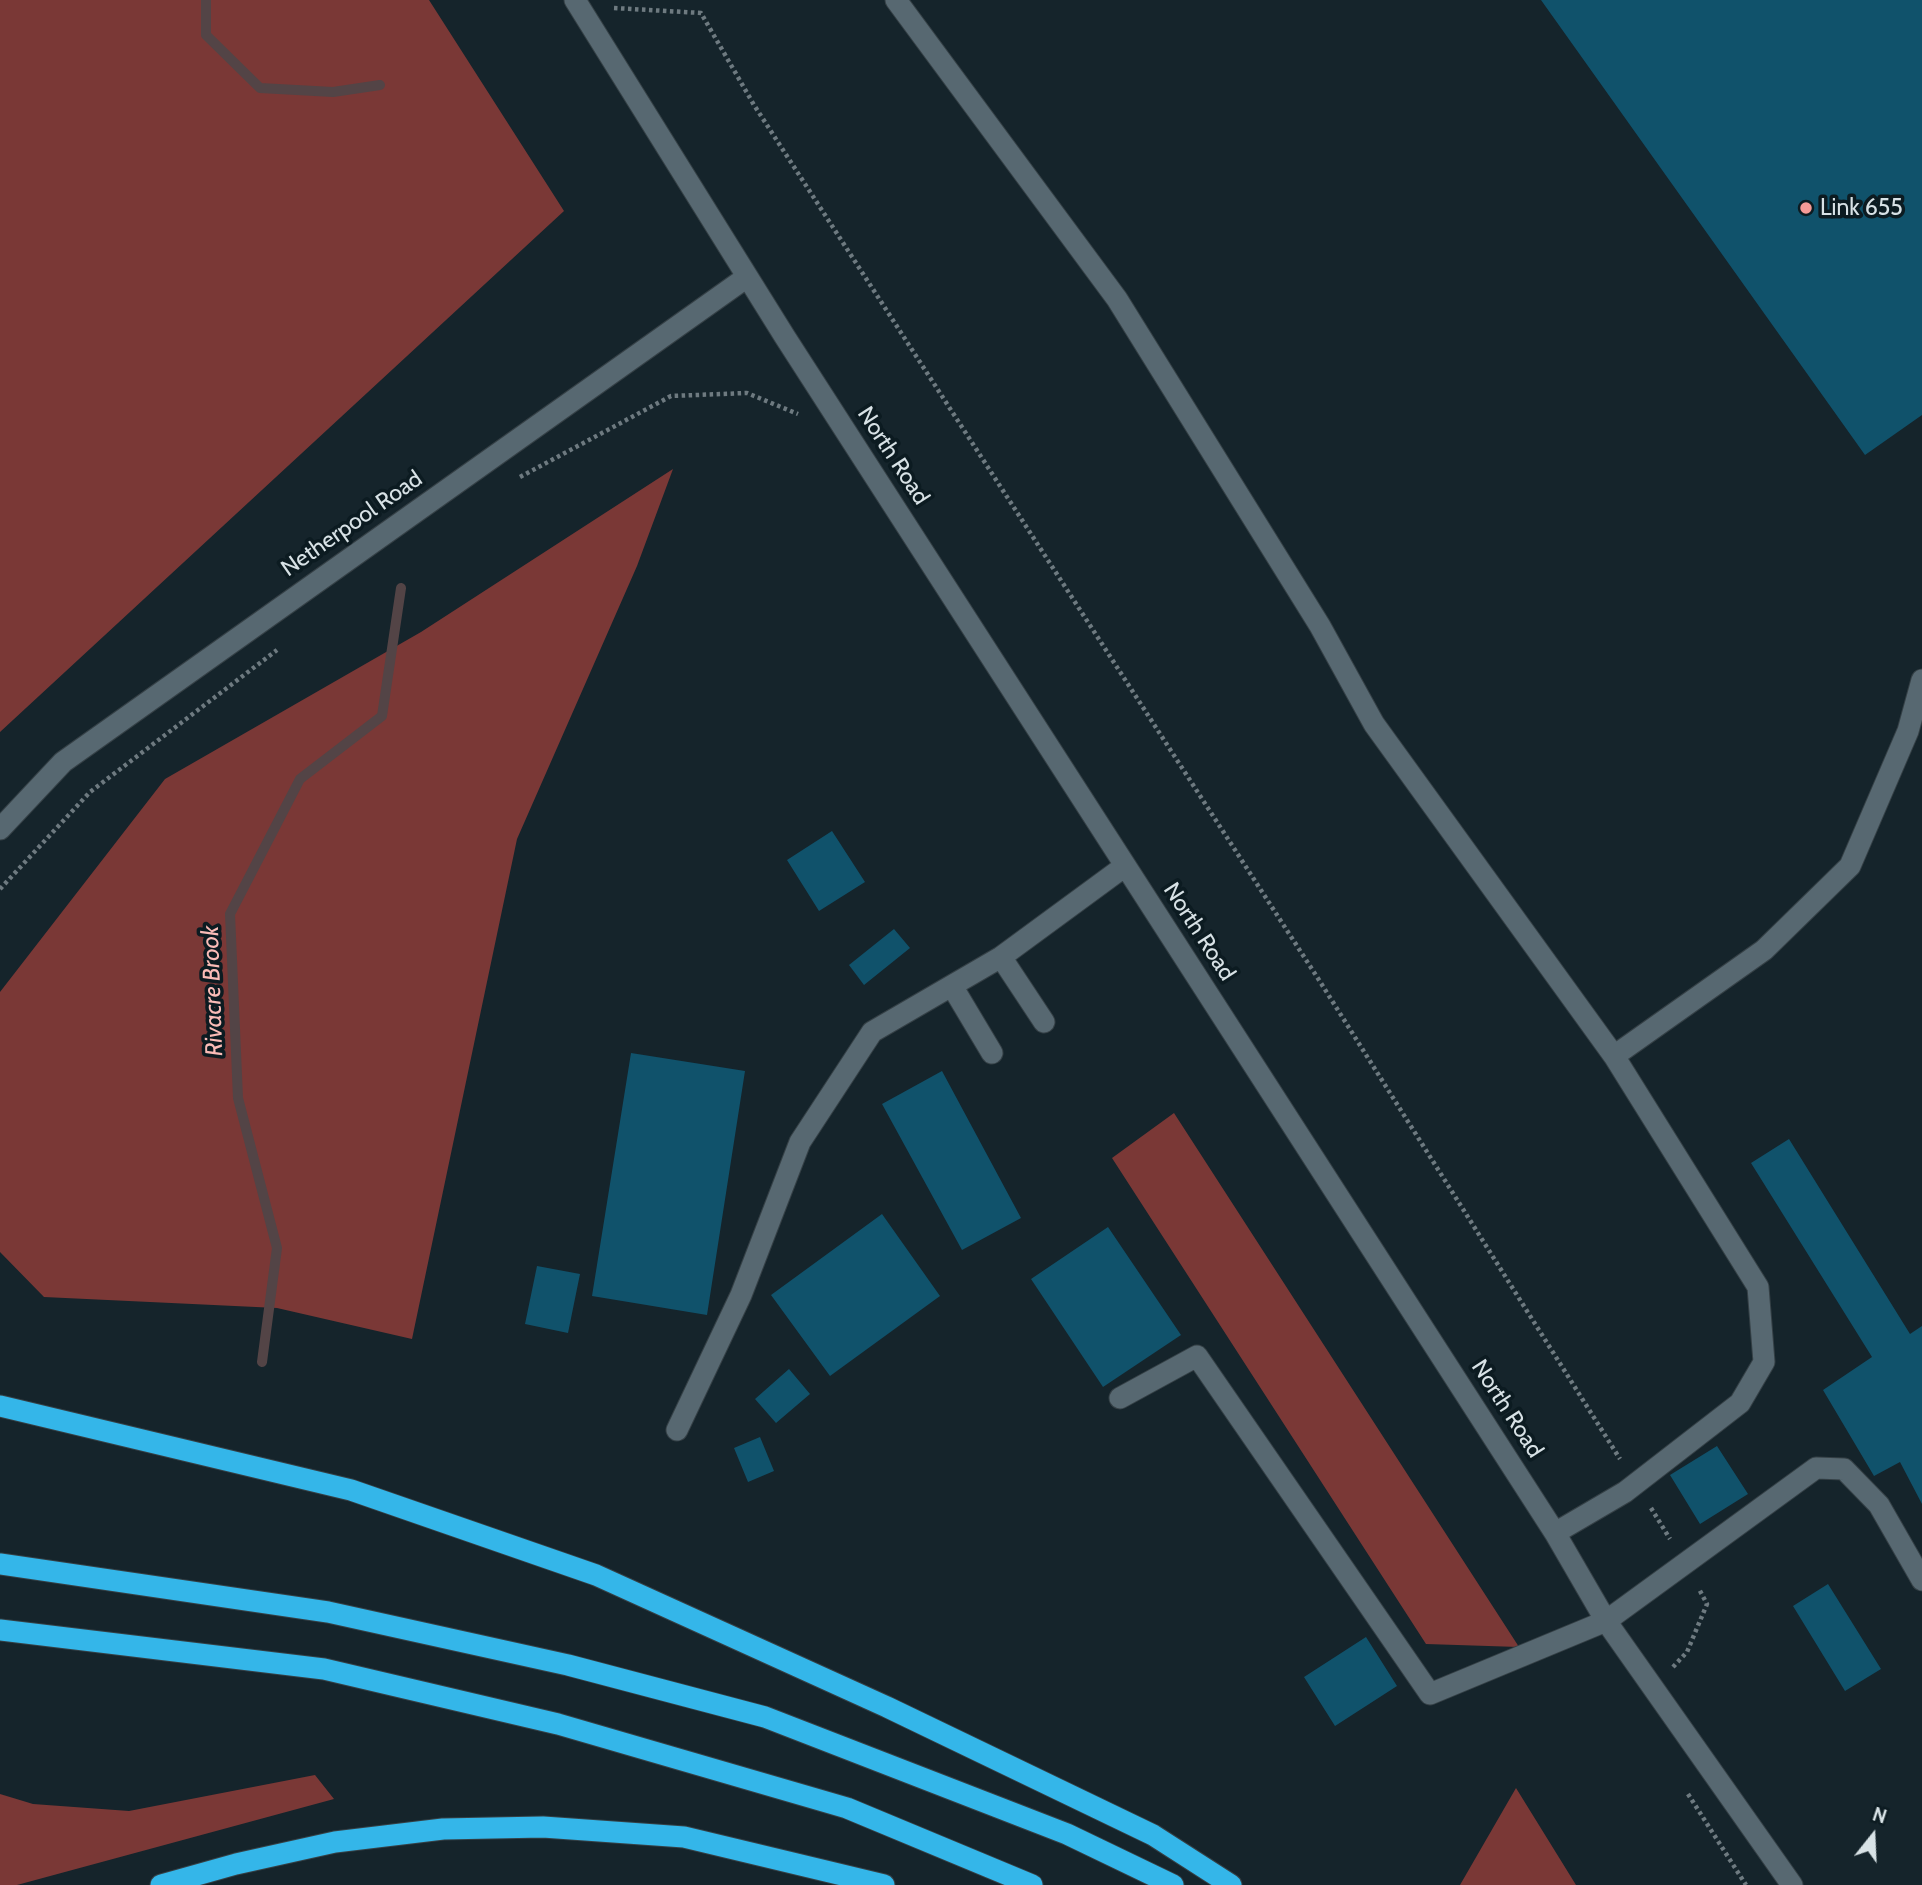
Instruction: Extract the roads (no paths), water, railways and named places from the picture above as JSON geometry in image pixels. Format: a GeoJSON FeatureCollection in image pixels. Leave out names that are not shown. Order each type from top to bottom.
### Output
{"type":"FeatureCollection","features":[{"type":"Feature","properties":{"kind":"highway"},"geometry":{"type":"LineString","coordinates":[[0,1406],[351,1490],[596,1575],[887,1707],[1153,1835],[1231,1885]]}},
{"type":"Feature","properties":{"kind":"highway"},"geometry":{"type":"LineString","coordinates":[[0,1564],[328,1612],[568,1665],[765,1717],[1066,1834],[1173,1885]]}},
{"type":"Feature","properties":{"kind":"highway"},"geometry":{"type":"LineString","coordinates":[[0,1630],[324,1669],[558,1724],[847,1808],[1032,1885]]}},
{"type":"Feature","properties":{"kind":"highway"},"geometry":{"type":"LineString","coordinates":[[161,1885],[335,1842],[443,1829],[543,1827],[684,1837],[884,1885]]}},
{"type":"Feature","properties":{"kind":"street"},"geometry":{"type":"LineString","coordinates":[[896,0],[1117,299],[1320,625],[1374,723],[1614,1056],[1758,1287],[1765,1362],[1740,1403],[1635,1484],[1555,1532]]}},
{"type":"Feature","properties":{"kind":"street","name":"North Road"},"geometry":{"type":"LineString","coordinates":[[577,3],[747,277],[1555,1532],[1606,1621],[1791,1885]]}},
{"type":"Feature","properties":{"kind":"street","name":"Netherpool Road"},"geometry":{"type":"LineString","coordinates":[[0,829],[63,762],[747,277]]}},
{"type":"Feature","properties":{"kind":"street"},"geometry":{"type":"LineString","coordinates":[[1614,1056],[1765,950],[1850,866],[1908,731],[1922,680]]}},
{"type":"Feature","properties":{"kind":"street"},"geometry":{"type":"LineString","coordinates":[[677,1430],[741,1295],[800,1142],[872,1032],[1001,957],[1125,866]]}},
{"type":"Feature","properties":{"kind":"street"},"geometry":{"type":"LineString","coordinates":[[1001,957],[1044,1022]]}},
{"type":"Feature","properties":{"kind":"street"},"geometry":{"type":"LineString","coordinates":[[952,986],[992,1053]]}},
{"type":"Feature","properties":{"kind":"street"},"geometry":{"type":"LineString","coordinates":[[1120,1398],[1197,1356],[1430,1694],[1606,1621],[1816,1468],[1844,1469],[1879,1505],[1914,1549],[1922,1580]]}},
{"type":"Feature","properties":{"kind":"waterway"},"geometry":{"type":"LineString","coordinates":[[206,0],[206,35],[260,88],[333,92],[380,85]]}},
{"type":"Feature","properties":{"kind":"waterway","name":"Rivacre Brook"},"geometry":{"type":"LineString","coordinates":[[262,1362],[277,1248],[238,1098],[230,914],[300,779],[382,716],[401,588]]}},
{"type":"Feature","properties":{"kind":"place","name":"Link 655"},"geometry":{"type":"Point","coordinates":[1806,208]}}]}
